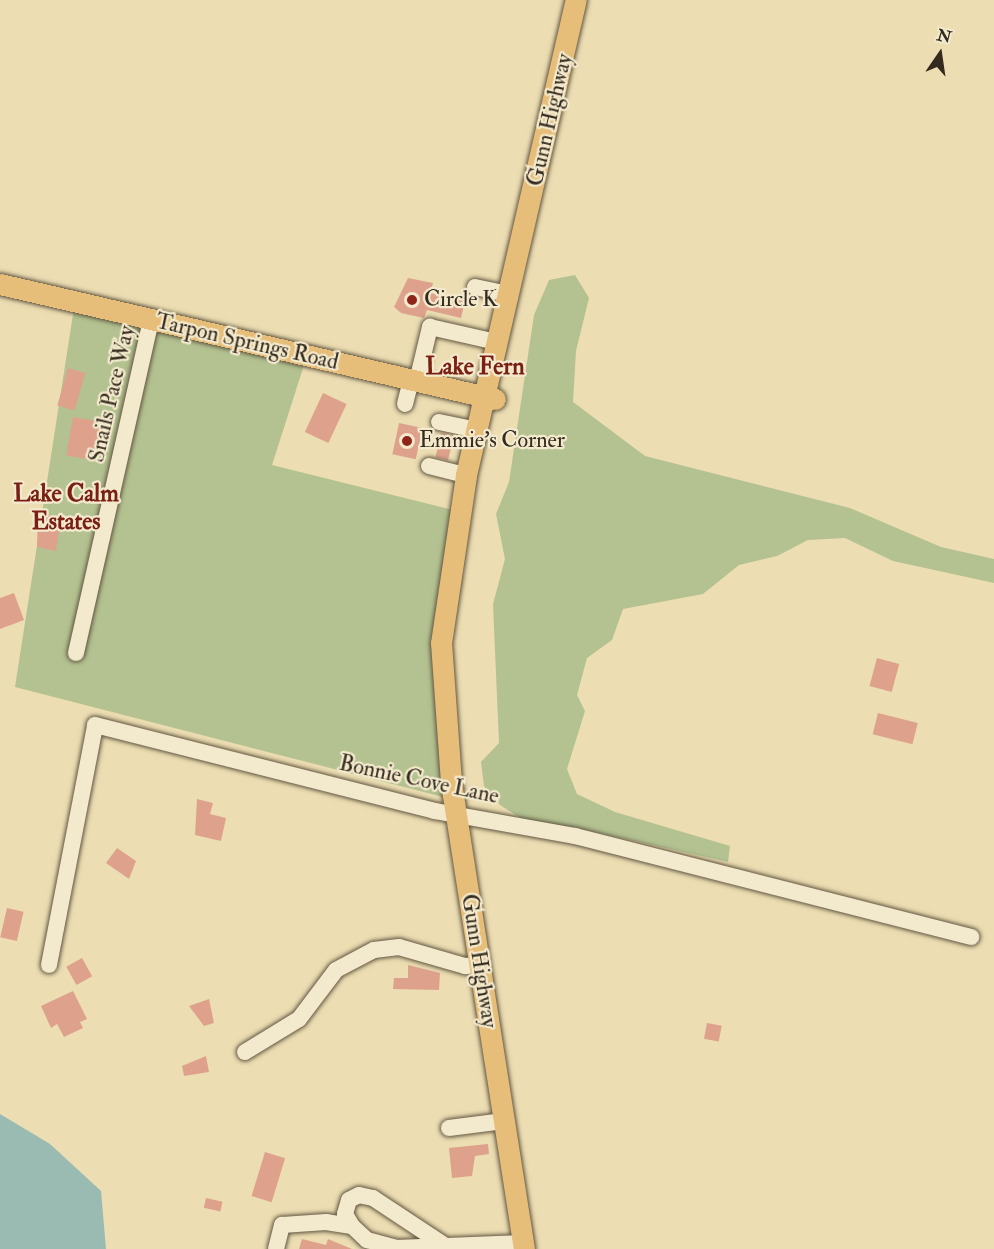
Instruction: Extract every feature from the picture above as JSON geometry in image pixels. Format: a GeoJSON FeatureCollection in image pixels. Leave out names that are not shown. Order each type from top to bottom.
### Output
{"type":"FeatureCollection","features":[{"type":"Feature","properties":{"kind":"main road","name":"Gunn Highway"},"geometry":{"type":"LineString","coordinates":[[443,673],[489,398],[576,0]]}},
{"type":"Feature","properties":{"kind":"main road","name":"Gunn Highway"},"geometry":{"type":"LineString","coordinates":[[523,239],[496,342],[489,398],[476,430],[444,591],[443,673],[456,815],[524,1246]]}},
{"type":"Feature","properties":{"kind":"main road","name":"Tarpon Springs Road"},"geometry":{"type":"LineString","coordinates":[[0,284],[489,398]]}},
{"type":"Feature","properties":{"kind":"street"},"geometry":{"type":"LineString","coordinates":[[475,287],[507,294]]}},
{"type":"Feature","properties":{"kind":"street","name":"Snails Pace Way"},"geometry":{"type":"LineString","coordinates":[[76,653],[151,320]]}},
{"type":"Feature","properties":{"kind":"street"},"geometry":{"type":"LineString","coordinates":[[405,404],[430,327],[496,342]]}},
{"type":"Feature","properties":{"kind":"street"},"geometry":{"type":"LineString","coordinates":[[439,422],[476,430]]}},
{"type":"Feature","properties":{"kind":"street"},"geometry":{"type":"LineString","coordinates":[[429,466],[466,475]]}},
{"type":"Feature","properties":{"kind":"street","name":"Bonnie Cove Lane"},"geometry":{"type":"LineString","coordinates":[[49,965],[95,725],[456,815],[575,836],[971,937]]}},
{"type":"Feature","properties":{"kind":"street"},"geometry":{"type":"LineString","coordinates":[[245,1052],[299,1019],[336,970],[374,950],[408,948],[465,966],[479,965]]}},
{"type":"Feature","properties":{"kind":"street"},"geometry":{"type":"LineString","coordinates":[[449,1128],[504,1121]]}},
{"type":"Feature","properties":{"kind":"street"},"geometry":{"type":"LineString","coordinates":[[444,1245],[387,1207],[359,1195],[349,1200],[345,1214],[352,1226],[367,1240],[380,1247],[524,1246]]}},
{"type":"Feature","properties":{"kind":"street"},"geometry":{"type":"LineString","coordinates":[[276,1249],[282,1225],[326,1222],[352,1226]]}},
{"type":"Feature","properties":{"kind":"green space"},"geometry":{"type":"Polygon","coordinates":[[[575,275],[589,298],[576,351],[573,402],[645,456],[850,508],[941,547],[994,559],[994,583],[893,561],[845,538],[808,540],[777,556],[739,565],[703,594],[623,609],[612,640],[587,658],[577,695],[585,711],[567,769],[577,794],[615,812],[730,846],[728,862],[590,831],[536,828],[500,805],[484,786],[481,762],[499,743],[493,604],[505,559],[496,514],[509,482],[534,315],[549,280],[575,275]]]}},
{"type":"Feature","properties":{"kind":"green space"},"geometry":{"type":"Polygon","coordinates":[[[74,308],[144,325],[69,658],[80,661],[156,328],[305,362],[272,465],[453,510],[447,798],[15,687],[74,308]]]}},
{"type":"Feature","properties":{"kind":"water"},"geometry":{"type":"Polygon","coordinates":[[[0,1114],[50,1144],[101,1191],[106,1249],[0,1249],[0,1114]]]}},
{"type":"Feature","properties":{"kind":"building"},"geometry":{"type":"Polygon","coordinates":[[[408,278],[433,283],[430,293],[465,301],[461,318],[427,310],[424,318],[401,313],[394,307],[408,278]]]}},
{"type":"Feature","properties":{"kind":"building"},"geometry":{"type":"Polygon","coordinates":[[[68,368],[85,373],[75,410],[57,405],[68,368]]]}},
{"type":"Feature","properties":{"kind":"building"},"geometry":{"type":"Polygon","coordinates":[[[323,393],[347,404],[328,443],[305,432],[323,393]]]}},
{"type":"Feature","properties":{"kind":"building"},"geometry":{"type":"Polygon","coordinates":[[[73,417],[101,422],[94,460],[66,455],[73,417]]]}},
{"type":"Feature","properties":{"kind":"building","name":"Emmie's Corner"},"geometry":{"type":"Polygon","coordinates":[[[399,423],[422,428],[416,459],[392,454],[399,423]]]}},
{"type":"Feature","properties":{"kind":"building"},"geometry":{"type":"Polygon","coordinates":[[[441,433],[454,436],[448,460],[435,457],[441,433]]]}},
{"type":"Feature","properties":{"kind":"building"},"geometry":{"type":"Polygon","coordinates":[[[38,513],[61,517],[56,551],[37,547],[38,513]]]}},
{"type":"Feature","properties":{"kind":"building"},"geometry":{"type":"Polygon","coordinates":[[[14,593],[24,620],[0,629],[0,598],[14,593]]]}},
{"type":"Feature","properties":{"kind":"building"},"geometry":{"type":"Polygon","coordinates":[[[877,658],[899,664],[892,692],[869,686],[877,658]]]}},
{"type":"Feature","properties":{"kind":"building"},"geometry":{"type":"Polygon","coordinates":[[[878,713],[918,723],[912,744],[873,734],[878,713]]]}},
{"type":"Feature","properties":{"kind":"building"},"geometry":{"type":"Polygon","coordinates":[[[197,799],[213,803],[210,814],[226,818],[221,841],[195,835],[197,799]]]}},
{"type":"Feature","properties":{"kind":"building"},"geometry":{"type":"Polygon","coordinates":[[[117,848],[136,861],[129,879],[106,863],[117,848]]]}},
{"type":"Feature","properties":{"kind":"building"},"geometry":{"type":"Polygon","coordinates":[[[7,908],[24,912],[17,941],[0,937],[7,908]]]}},
{"type":"Feature","properties":{"kind":"building"},"geometry":{"type":"Polygon","coordinates":[[[82,958],[92,976],[76,985],[66,967],[82,958]]]}},
{"type":"Feature","properties":{"kind":"building"},"geometry":{"type":"Polygon","coordinates":[[[408,965],[440,973],[439,990],[393,989],[394,978],[408,978],[408,965]]]}},
{"type":"Feature","properties":{"kind":"building"},"geometry":{"type":"Polygon","coordinates":[[[73,991],[87,1019],[80,1022],[83,1028],[64,1037],[57,1024],[51,1028],[41,1006],[73,991]]]}},
{"type":"Feature","properties":{"kind":"building"},"geometry":{"type":"Polygon","coordinates":[[[209,999],[214,1023],[204,1026],[189,1006],[209,999]]]}},
{"type":"Feature","properties":{"kind":"building"},"geometry":{"type":"Polygon","coordinates":[[[707,1023],[722,1026],[719,1042],[704,1039],[707,1023]]]}},
{"type":"Feature","properties":{"kind":"building"},"geometry":{"type":"Polygon","coordinates":[[[206,1056],[209,1072],[184,1076],[182,1066],[206,1056]]]}},
{"type":"Feature","properties":{"kind":"building"},"geometry":{"type":"Polygon","coordinates":[[[488,1144],[489,1154],[475,1156],[472,1176],[452,1178],[449,1148],[488,1144]]]}},
{"type":"Feature","properties":{"kind":"building"},"geometry":{"type":"Polygon","coordinates":[[[265,1152],[285,1158],[272,1202],[252,1196],[265,1152]]]}},
{"type":"Feature","properties":{"kind":"building"},"geometry":{"type":"Polygon","coordinates":[[[206,1198],[223,1202],[220,1212],[204,1208],[206,1198]]]}},
{"type":"Feature","properties":{"kind":"building"},"geometry":{"type":"Polygon","coordinates":[[[302,1239],[326,1245],[328,1239],[352,1249],[299,1249],[302,1239]]]}},
{"type":"Feature","properties":{"kind":"place","name":"Circle K"},"geometry":{"type":"Point","coordinates":[412,300]}},
{"type":"Feature","properties":{"kind":"place","name":"Emmie's Corner"},"geometry":{"type":"Point","coordinates":[407,441]}},
{"type":"Feature","properties":{"kind":"district","name":"Lake Fern"},"geometry":{"type":"Point","coordinates":[475,367]}},
{"type":"Feature","properties":{"kind":"district","name":"Lake Calm Estates"},"geometry":{"type":"Point","coordinates":[66,508]}}]}
